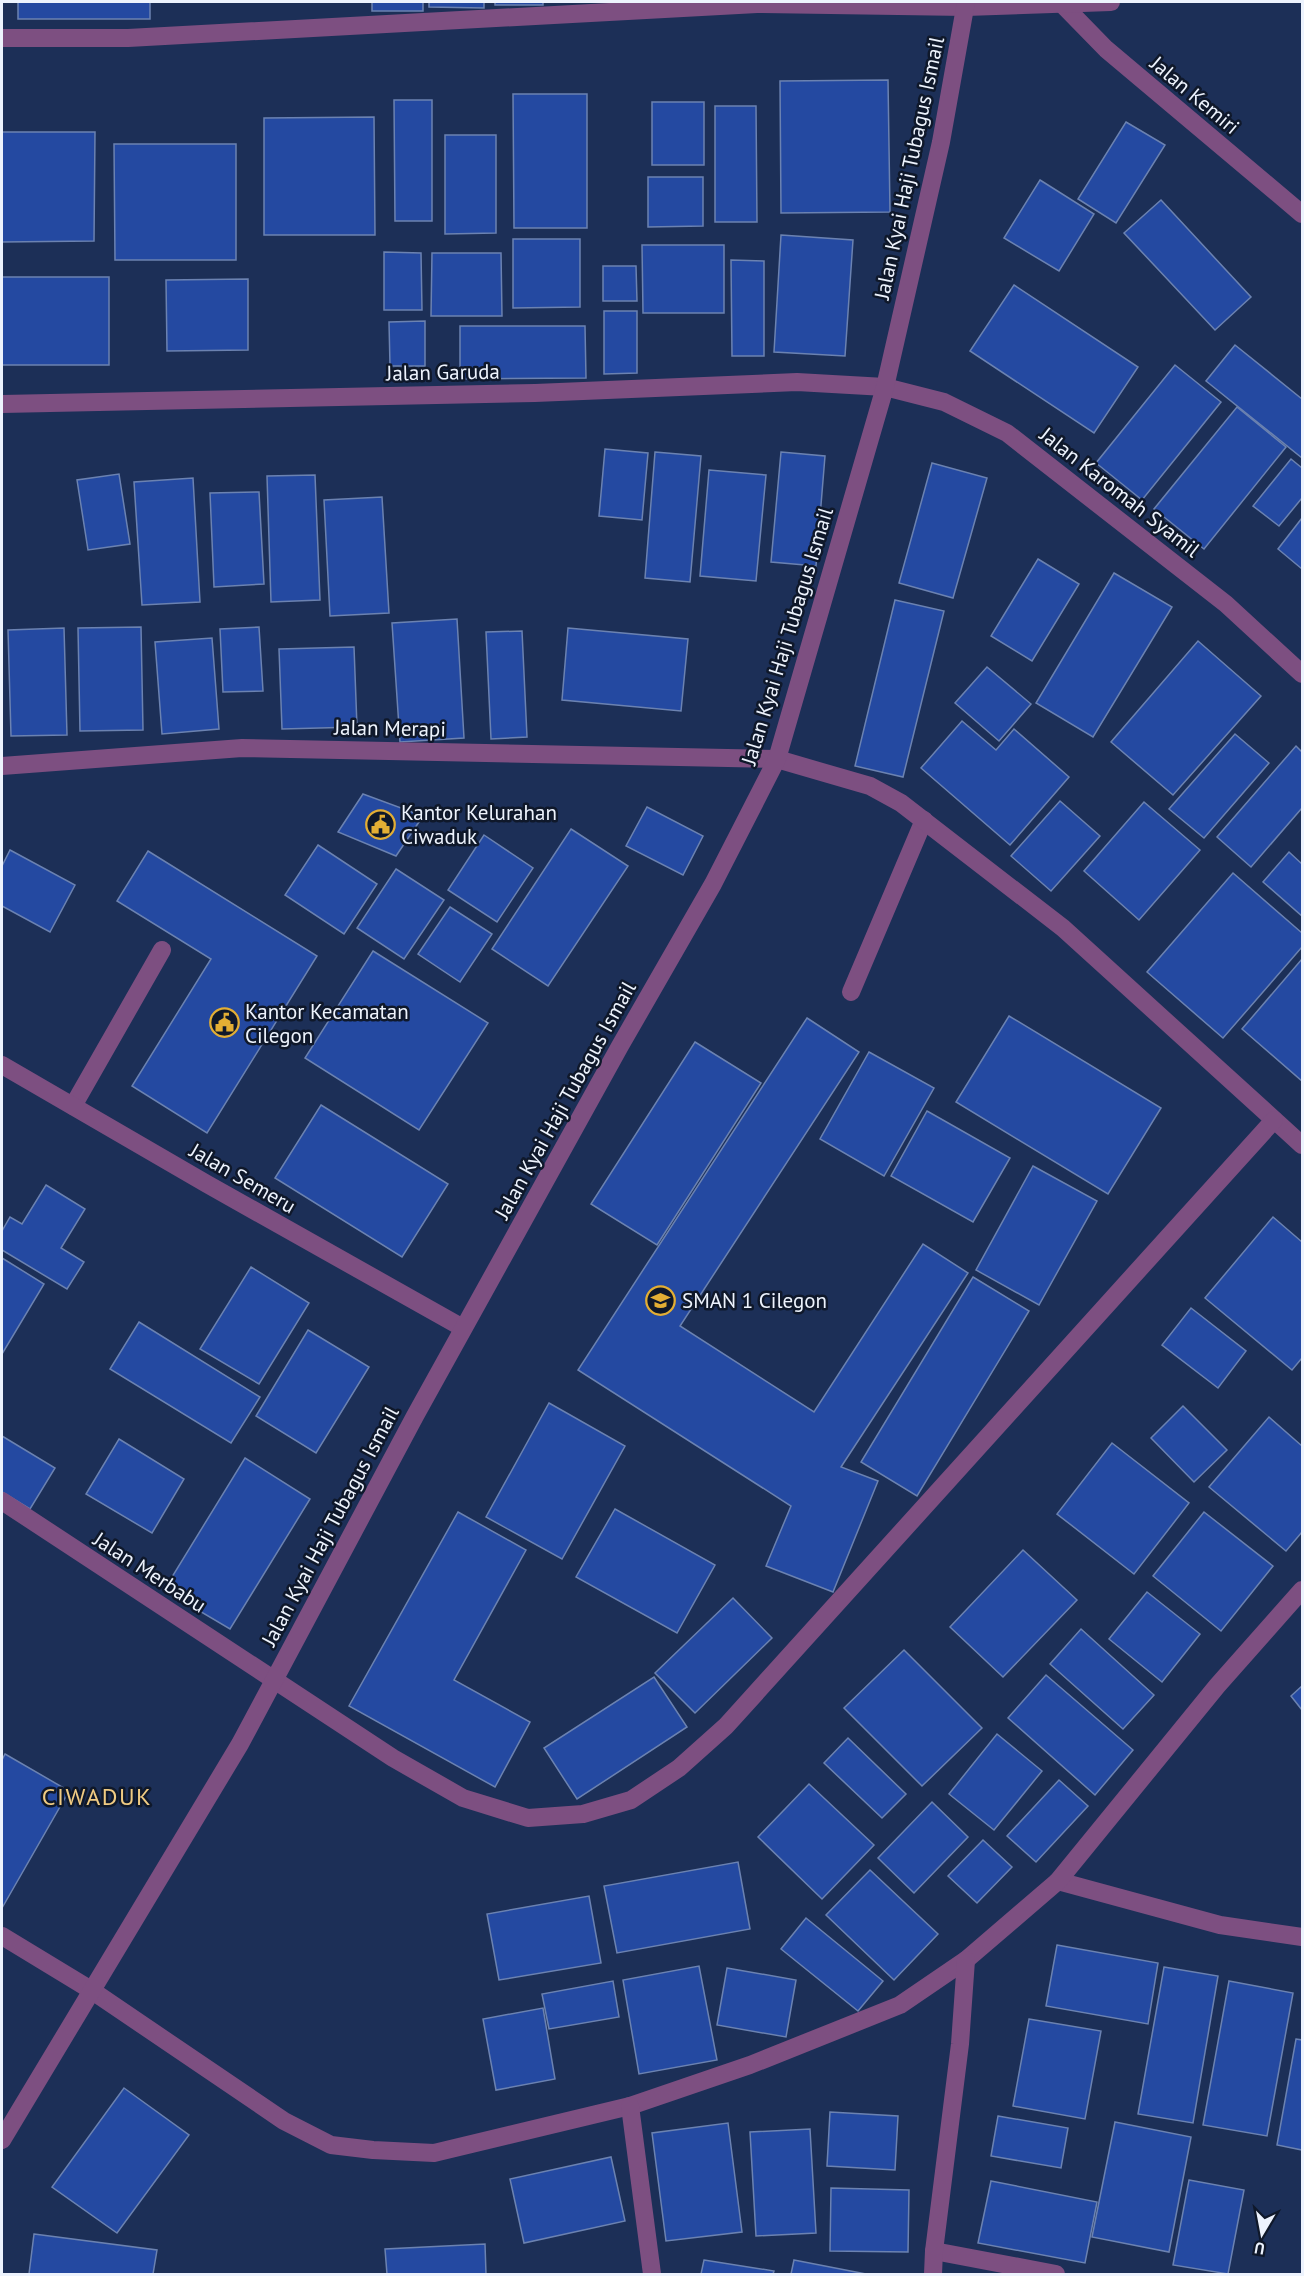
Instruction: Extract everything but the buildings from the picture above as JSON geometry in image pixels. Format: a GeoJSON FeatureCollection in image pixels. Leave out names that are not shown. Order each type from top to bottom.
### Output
{"type":"FeatureCollection","features":[{"type":"Feature","properties":{"kind":"street"},"geometry":{"type":"LineString","coordinates":[[2,38],[128,38],[757,4],[1063,5],[1111,2]]}},
{"type":"Feature","properties":{"kind":"street","name":"Jalan Kyai Haji Tubagus Ismail"},"geometry":{"type":"LineString","coordinates":[[2,2140],[240,1744],[463,1328],[713,884],[777,759],[885,387],[941,142],[966,4]]}},
{"type":"Feature","properties":{"kind":"street","name":"Jalan Kemiri"},"geometry":{"type":"LineString","coordinates":[[1063,5],[1106,49],[1302,214]]}},
{"type":"Feature","properties":{"kind":"street","name":"Jalan Garuda"},"geometry":{"type":"LineString","coordinates":[[2,404],[535,393],[797,382],[885,387]]}},
{"type":"Feature","properties":{"kind":"street","name":"Jalan Karomah Syamil"},"geometry":{"type":"LineString","coordinates":[[885,387],[944,402],[1007,433],[1226,604],[1302,674]]}},
{"type":"Feature","properties":{"kind":"street","name":"Jalan Merapi"},"geometry":{"type":"LineString","coordinates":[[2,766],[242,748],[777,759],[870,786],[901,803],[1063,928],[1302,1145]]}},
{"type":"Feature","properties":{"kind":"street"},"geometry":{"type":"LineString","coordinates":[[851,992],[924,820]]}},
{"type":"Feature","properties":{"kind":"street"},"geometry":{"type":"LineString","coordinates":[[73,1106],[162,950]]}},
{"type":"Feature","properties":{"kind":"street","name":"Jalan Semeru"},"geometry":{"type":"LineString","coordinates":[[2,1065],[463,1328]]}},
{"type":"Feature","properties":{"kind":"street","name":"Jalan Merbabu"},"geometry":{"type":"LineString","coordinates":[[2,1501],[273,1681],[393,1758],[463,1798],[528,1818],[583,1814],[631,1800],[679,1768],[726,1726],[1274,1120]]}},
{"type":"Feature","properties":{"kind":"street"},"geometry":{"type":"LineString","coordinates":[[2,1936],[91,1990],[284,2121],[331,2145],[434,2153],[630,2106],[750,2065],[900,2005],[966,1960],[1058,1881],[1217,1686],[1302,1590]]}},
{"type":"Feature","properties":{"kind":"street"},"geometry":{"type":"LineString","coordinates":[[1058,1881],[1220,1925],[1302,1937]]}},
{"type":"Feature","properties":{"kind":"street"},"geometry":{"type":"LineString","coordinates":[[933,2274],[960,2044],[966,1960]]}},
{"type":"Feature","properties":{"kind":"street"},"geometry":{"type":"LineString","coordinates":[[630,2106],[652,2274]]}},
{"type":"Feature","properties":{"kind":"street"},"geometry":{"type":"LineString","coordinates":[[934,2251],[1056,2274]]}},
{"type":"Feature","properties":{"kind":"place","name":"Kantor Kelurahan Ciwaduk"},"geometry":{"type":"Point","coordinates":[380,824]}},
{"type":"Feature","properties":{"kind":"place","name":"Kantor Kecamatan Cilegon"},"geometry":{"type":"Point","coordinates":[224,1023]}},
{"type":"Feature","properties":{"kind":"place","name":"SMAN 1 Cilegon"},"geometry":{"type":"Point","coordinates":[661,1300]}},
{"type":"Feature","properties":{"kind":"district","name":"CIWADUK"},"geometry":{"type":"Point","coordinates":[97,1796]}}]}
